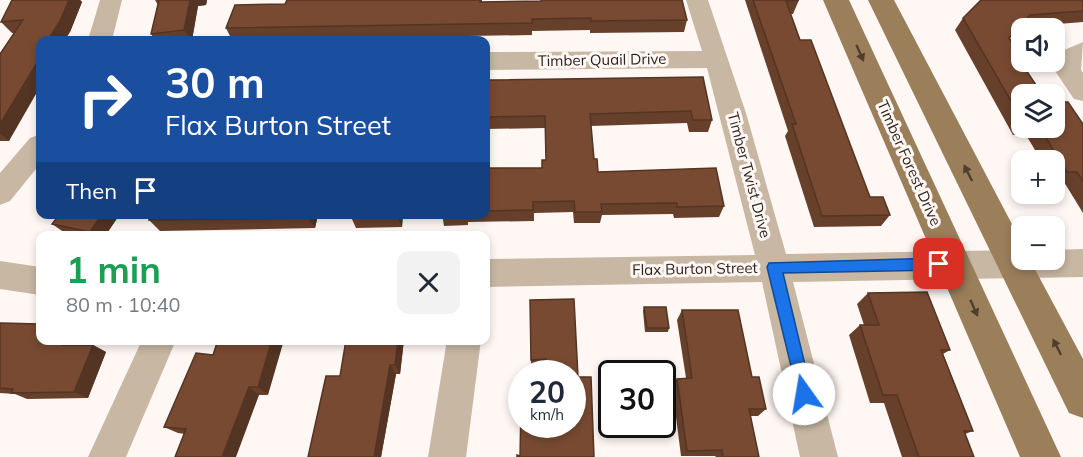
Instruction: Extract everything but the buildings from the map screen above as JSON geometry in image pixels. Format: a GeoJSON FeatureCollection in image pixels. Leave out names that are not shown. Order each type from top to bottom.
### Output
{"type":"FeatureCollection","features":[{"type":"Feature","properties":{"kind":"main road","name":"Timber Forest Drive"},"geometry":{"type":"LineString","coordinates":[[836,0],[1041,457]]}},
{"type":"Feature","properties":{"kind":"main road"},"geometry":{"type":"LineString","coordinates":[[881,0],[1011,257]]}},
{"type":"Feature","properties":{"kind":"main road"},"geometry":{"type":"LineString","coordinates":[[1018,270],[1083,399]]}},
{"type":"Feature","properties":{"kind":"street"},"geometry":{"type":"LineString","coordinates":[[101,36],[111,0]]}},
{"type":"Feature","properties":{"kind":"street","name":"Timber Twist Drive"},"geometry":{"type":"LineString","coordinates":[[697,0],[717,59],[774,267],[819,457]]}},
{"type":"Feature","properties":{"kind":"street"},"geometry":{"type":"LineString","coordinates":[[1077,54],[1068,71],[1083,92]]}},
{"type":"Feature","properties":{"kind":"street","name":"Timber Quail Drive"},"geometry":{"type":"LineString","coordinates":[[490,61],[717,59]]}},
{"type":"Feature","properties":{"kind":"street"},"geometry":{"type":"LineString","coordinates":[[0,193],[36,150]]}},
{"type":"Feature","properties":{"kind":"street","name":"Flax Burton Street"},"geometry":{"type":"LineString","coordinates":[[490,273],[1011,263]]}},
{"type":"Feature","properties":{"kind":"street","name":"Flax Burton Street"},"geometry":{"type":"LineString","coordinates":[[1065,263],[1083,263]]}},
{"type":"Feature","properties":{"kind":"street"},"geometry":{"type":"LineString","coordinates":[[0,275],[36,280]]}},
{"type":"Feature","properties":{"kind":"street"},"geometry":{"type":"LineString","coordinates":[[107,457],[157,345]]}},
{"type":"Feature","properties":{"kind":"street"},"geometry":{"type":"LineString","coordinates":[[447,457],[463,345]]}},
{"type":"Feature","properties":{"kind":"route"},"geometry":{"type":"LineString","coordinates":[[804,394],[774,267],[939,264]]}}]}
